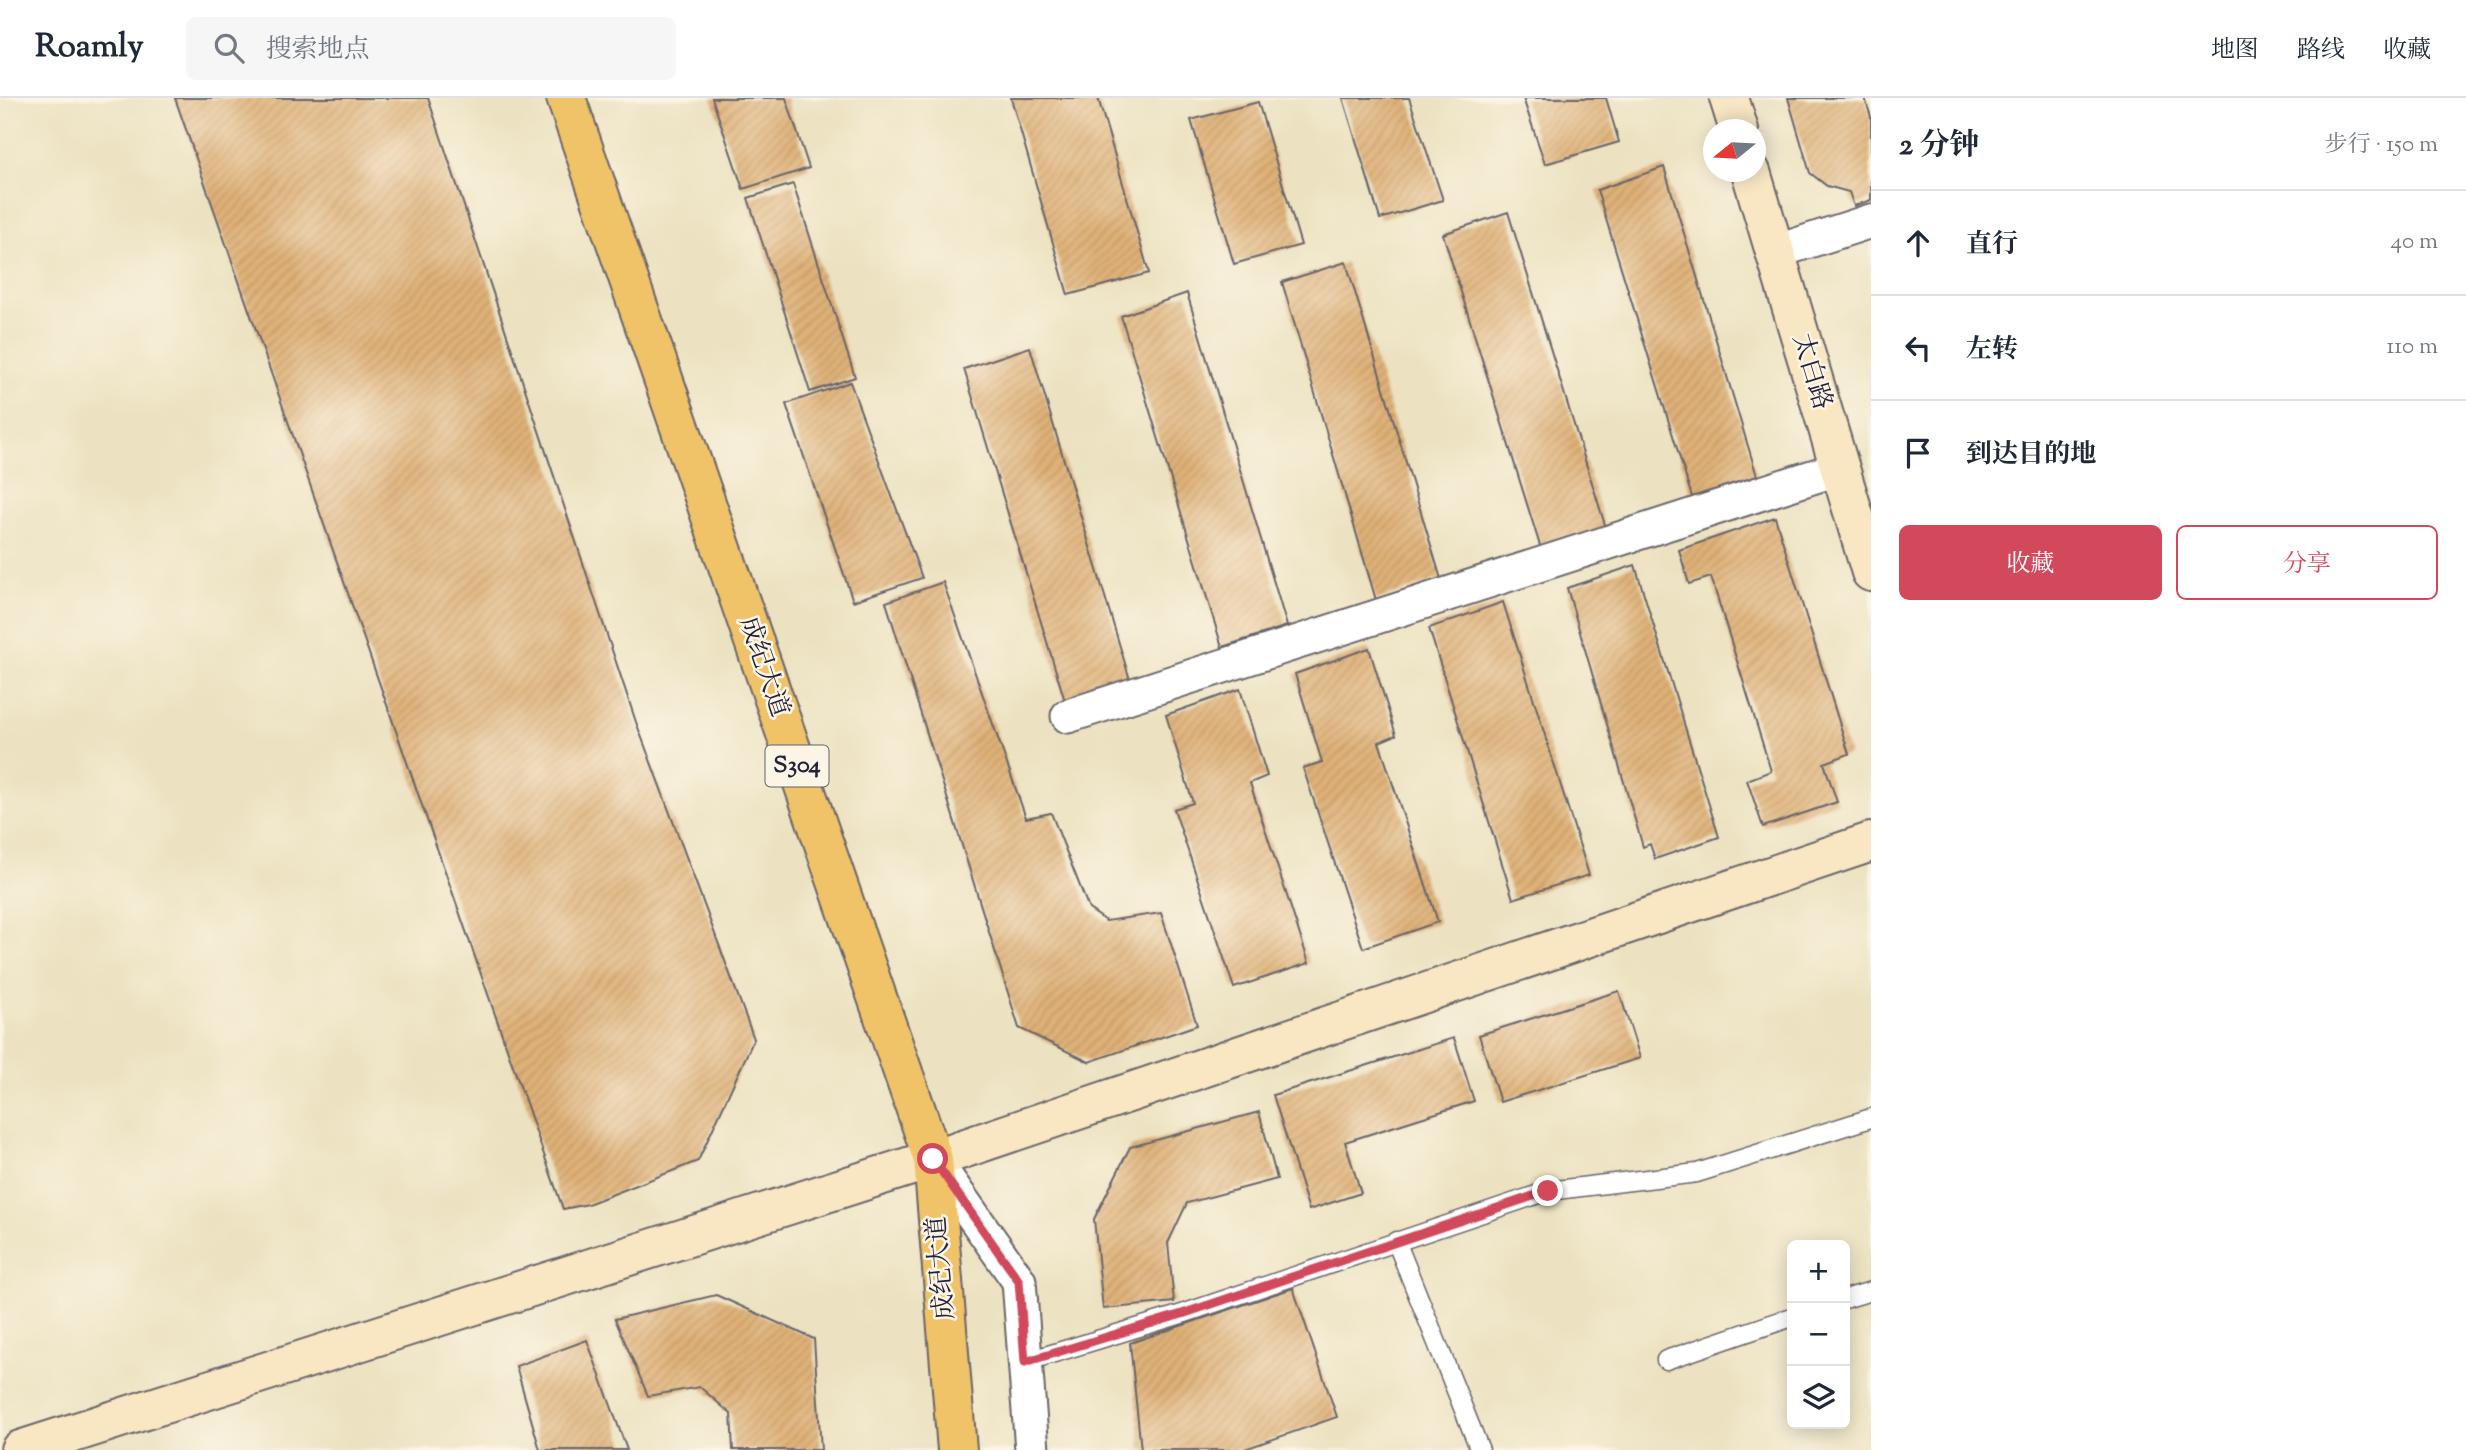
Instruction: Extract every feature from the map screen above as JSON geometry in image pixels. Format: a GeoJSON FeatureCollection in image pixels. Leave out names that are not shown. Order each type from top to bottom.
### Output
{"type":"FeatureCollection","features":[{"type":"Feature","properties":{"kind":"main road","name":"成纪大道"},"geometry":{"type":"LineString","coordinates":[[566,98],[933,1159],[957,1450]]}},
{"type":"Feature","properties":{"kind":"main road"},"geometry":{"type":"LineString","coordinates":[[1729,98],[1736,119]]}},
{"type":"Feature","properties":{"kind":"main road","name":"太白路"},"geometry":{"type":"LineString","coordinates":[[1754,182],[1871,572]]}},
{"type":"Feature","properties":{"kind":"main road"},"geometry":{"type":"LineString","coordinates":[[20,1450],[933,1159],[1871,842]]}},
{"type":"Feature","properties":{"kind":"street"},"geometry":{"type":"LineString","coordinates":[[1775,252],[1871,221]]}},
{"type":"Feature","properties":{"kind":"street"},"geometry":{"type":"LineString","coordinates":[[1068,716],[1840,468]]}},
{"type":"Feature","properties":{"kind":"street"},"geometry":{"type":"LineString","coordinates":[[933,1159],[1019,1281],[1032,1450]]}},
{"type":"Feature","properties":{"kind":"lane"},"geometry":{"type":"LineString","coordinates":[[1025,1362],[1182,1314],[1548,1191],[1698,1173],[1871,1118]]}},
{"type":"Feature","properties":{"kind":"lane"},"geometry":{"type":"LineString","coordinates":[[1396,1241],[1480,1450]]}},
{"type":"Feature","properties":{"kind":"lane"},"geometry":{"type":"LineString","coordinates":[[1850,1297],[1871,1291]]}},
{"type":"Feature","properties":{"kind":"lane"},"geometry":{"type":"LineString","coordinates":[[1666,1360],[1787,1319]]}},
{"type":"Feature","properties":{"kind":"building"},"geometry":{"type":"Polygon","coordinates":[[[175,98],[428,98],[636,722],[754,1039],[698,1161],[588,1204],[563,1209],[175,98]]]}},
{"type":"Feature","properties":{"kind":"building"},"geometry":{"type":"Polygon","coordinates":[[[712,98],[786,98],[809,168],[743,189],[712,98]]]}},
{"type":"Feature","properties":{"kind":"building"},"geometry":{"type":"Polygon","coordinates":[[[1011,98],[1098,98],[1149,273],[1068,295],[1011,98]]]}},
{"type":"Feature","properties":{"kind":"building"},"geometry":{"type":"Polygon","coordinates":[[[1343,98],[1409,98],[1443,200],[1380,219],[1343,98]]]}},
{"type":"Feature","properties":{"kind":"building"},"geometry":{"type":"Polygon","coordinates":[[[1523,98],[1606,98],[1619,142],[1545,164],[1523,98]]]}},
{"type":"Feature","properties":{"kind":"building"},"geometry":{"type":"Polygon","coordinates":[[[1788,98],[1865,98],[1871,117],[1871,200],[1854,206],[1849,192],[1827,186],[1810,173],[1788,98]]]}},
{"type":"Feature","properties":{"kind":"building"},"geometry":{"type":"Polygon","coordinates":[[[1258,102],[1301,245],[1234,264],[1191,120],[1258,102]]]}},
{"type":"Feature","properties":{"kind":"building"},"geometry":{"type":"Polygon","coordinates":[[[1664,167],[1757,476],[1692,497],[1597,190],[1664,167]]]}},
{"type":"Feature","properties":{"kind":"building"},"geometry":{"type":"Polygon","coordinates":[[[793,184],[855,377],[810,392],[748,198],[793,184]]]}},
{"type":"Feature","properties":{"kind":"building"},"geometry":{"type":"Polygon","coordinates":[[[1508,212],[1606,528],[1541,549],[1443,234],[1508,212]]]}},
{"type":"Feature","properties":{"kind":"building"},"geometry":{"type":"Polygon","coordinates":[[[1346,262],[1441,579],[1376,600],[1282,282],[1346,262]]]}},
{"type":"Feature","properties":{"kind":"building"},"geometry":{"type":"Polygon","coordinates":[[[1187,293],[1287,626],[1222,647],[1121,316],[1187,293]]]}},
{"type":"Feature","properties":{"kind":"building"},"geometry":{"type":"Polygon","coordinates":[[[1030,347],[1130,680],[1065,701],[964,369],[1030,347]]]}},
{"type":"Feature","properties":{"kind":"building"},"geometry":{"type":"Polygon","coordinates":[[[850,382],[922,578],[853,601],[786,404],[850,382]]]}},
{"type":"Feature","properties":{"kind":"building"},"geometry":{"type":"Polygon","coordinates":[[[1775,517],[1849,754],[1824,763],[1837,802],[1763,827],[1747,780],[1771,771],[1711,577],[1689,584],[1679,550],[1775,517]]]}},
{"type":"Feature","properties":{"kind":"building"},"geometry":{"type":"Polygon","coordinates":[[[1635,565],[1719,837],[1655,859],[1650,844],[1643,847],[1567,588],[1635,565]]]}},
{"type":"Feature","properties":{"kind":"building"},"geometry":{"type":"Polygon","coordinates":[[[943,582],[1026,818],[1051,813],[1089,909],[1106,921],[1161,913],[1197,1025],[1089,1062],[1019,1028],[886,602],[943,582]]]}},
{"type":"Feature","properties":{"kind":"building"},"geometry":{"type":"Polygon","coordinates":[[[1503,602],[1589,875],[1513,899],[1429,628],[1503,602]]]}},
{"type":"Feature","properties":{"kind":"building"},"geometry":{"type":"Polygon","coordinates":[[[1369,648],[1396,735],[1379,742],[1438,922],[1363,948],[1303,768],[1322,762],[1295,674],[1369,648]]]}},
{"type":"Feature","properties":{"kind":"building"},"geometry":{"type":"Polygon","coordinates":[[[1240,689],[1267,776],[1250,783],[1309,963],[1234,988],[1174,809],[1193,803],[1166,715],[1240,689]]]}},
{"type":"Feature","properties":{"kind":"building"},"geometry":{"type":"Polygon","coordinates":[[[1619,991],[1640,1058],[1500,1102],[1479,1035],[1619,991]]]}},
{"type":"Feature","properties":{"kind":"building"},"geometry":{"type":"Polygon","coordinates":[[[1454,1038],[1474,1101],[1345,1142],[1361,1193],[1309,1210],[1273,1095],[1454,1038]]]}},
{"type":"Feature","properties":{"kind":"building"},"geometry":{"type":"Polygon","coordinates":[[[1259,1112],[1277,1179],[1187,1203],[1168,1243],[1174,1302],[1103,1309],[1094,1219],[1130,1147],[1259,1112]]]}},
{"type":"Feature","properties":{"kind":"building"},"geometry":{"type":"Polygon","coordinates":[[[1293,1288],[1337,1417],[1242,1450],[1141,1450],[1130,1343],[1293,1288]]]}},
{"type":"Feature","properties":{"kind":"building"},"geometry":{"type":"Polygon","coordinates":[[[716,1295],[814,1339],[821,1450],[733,1450],[731,1414],[700,1387],[648,1396],[615,1319],[716,1295]]]}},
{"type":"Feature","properties":{"kind":"building"},"geometry":{"type":"Polygon","coordinates":[[[587,1340],[627,1450],[540,1450],[516,1366],[587,1340]]]}},
{"type":"Feature","properties":{"kind":"route"},"geometry":{"type":"LineString","coordinates":[[933,1159],[1019,1281],[1025,1362],[1182,1314],[1548,1191]]}}]}
